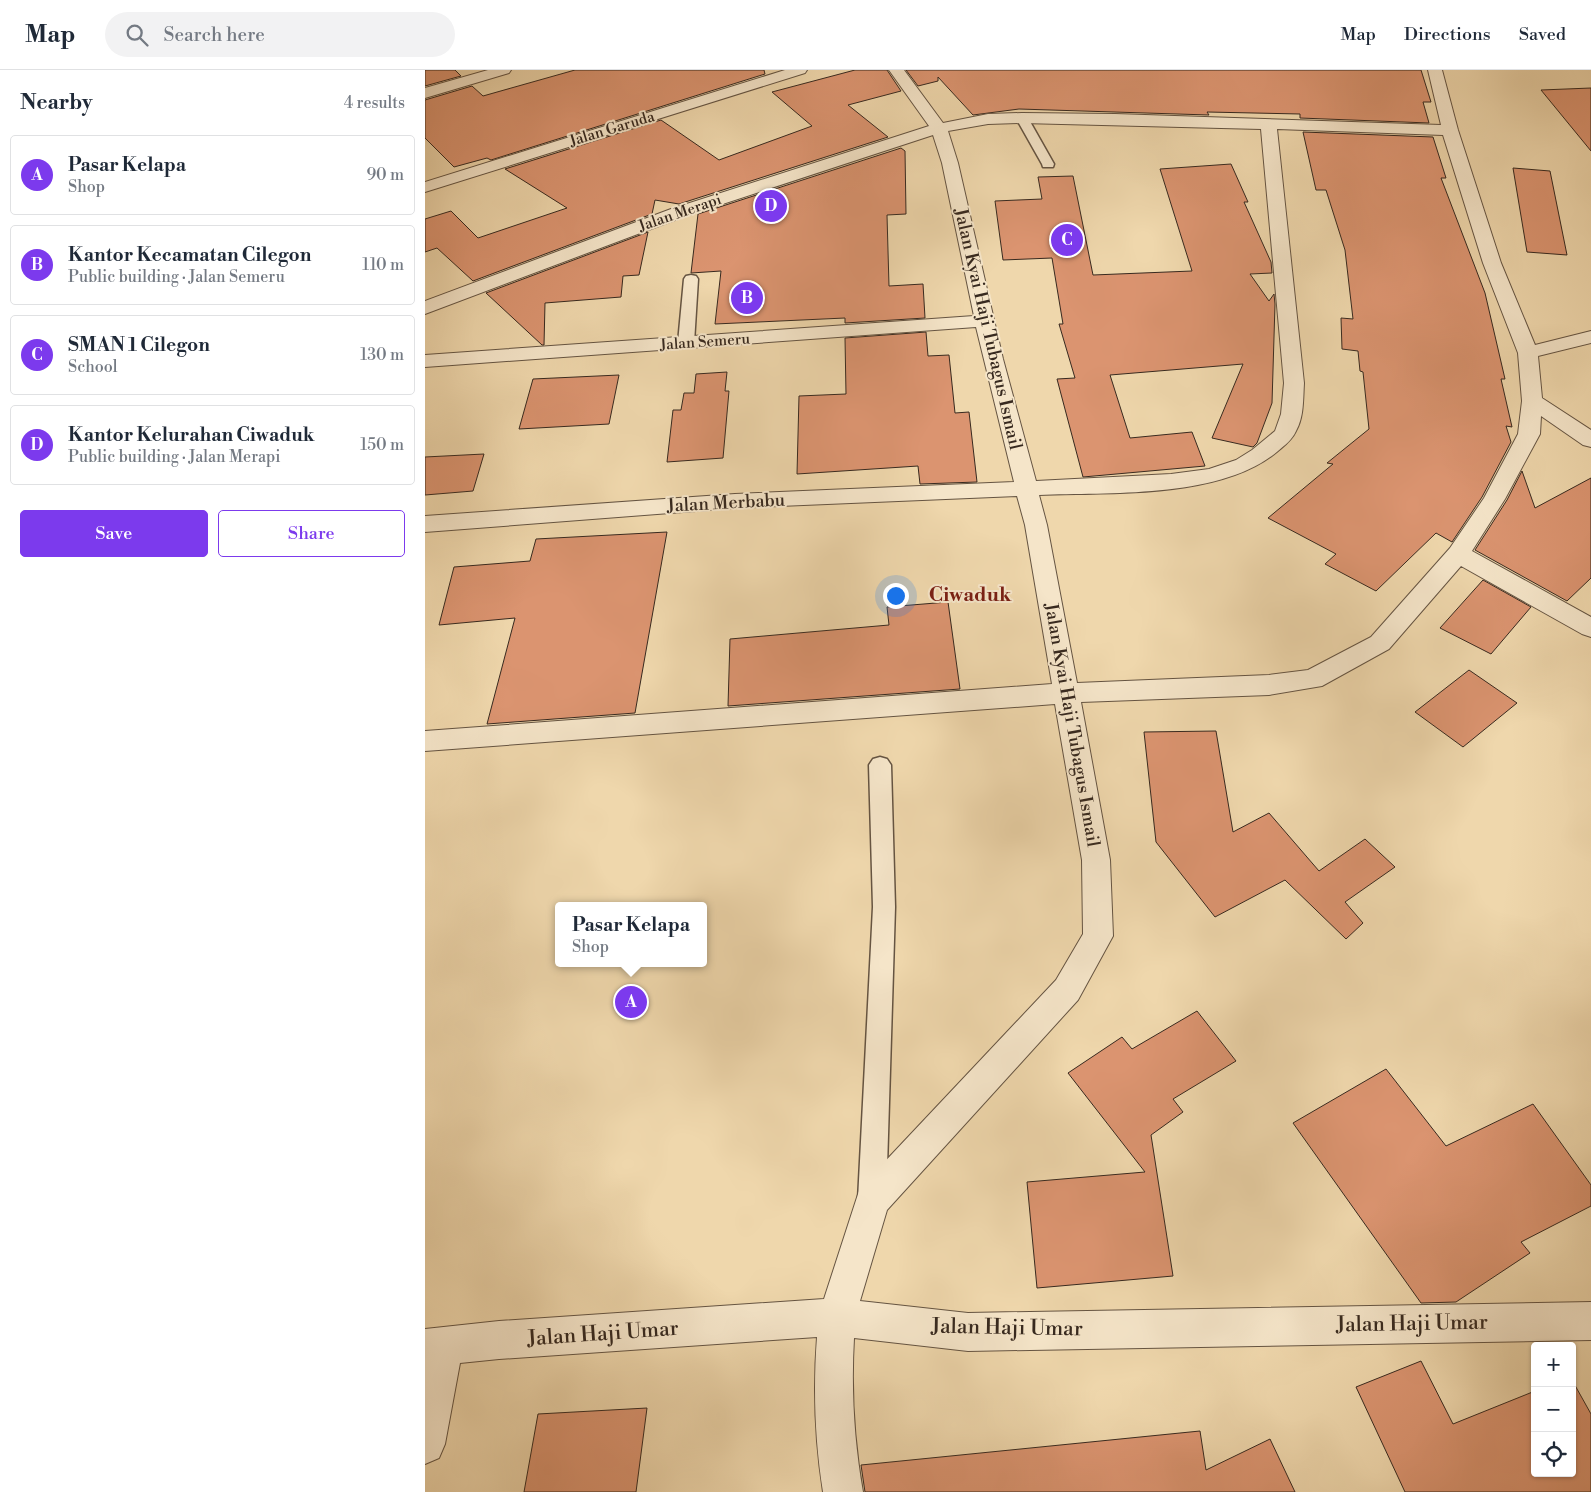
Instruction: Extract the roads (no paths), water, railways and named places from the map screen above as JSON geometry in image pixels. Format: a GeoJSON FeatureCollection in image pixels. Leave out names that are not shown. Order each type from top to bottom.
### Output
{"type":"FeatureCollection","features":[{"type":"Feature","properties":{"kind":"street"},"geometry":{"type":"LineString","coordinates":[[425,93],[504,70]]}},
{"type":"Feature","properties":{"kind":"street","name":"Jalan Garuda"},"geometry":{"type":"LineString","coordinates":[[425,188],[799,70]]}},
{"type":"Feature","properties":{"kind":"street","name":"Jalan Kyai Haji Tubagus Ismail"},"geometry":{"type":"LineString","coordinates":[[843,1492],[837,1456],[833,1373],[837,1317],[871,1200],[1067,990],[1097,936],[1096,860],[1036,525],[984,321],[950,163],[939,128],[896,70]]}},
{"type":"Feature","properties":{"kind":"street"},"geometry":{"type":"LineString","coordinates":[[425,741],[1066,693],[1269,685],[1313,679],[1380,643],[1458,554],[1494,499],[1529,434],[1533,401],[1528,353],[1492,263],[1450,130],[1435,70]]}},
{"type":"Feature","properties":{"kind":"street","name":"Jalan Merapi"},"geometry":{"type":"LineString","coordinates":[[425,308],[677,212],[939,128],[988,119],[1115,119],[1450,130]]}},
{"type":"Feature","properties":{"kind":"street","name":"Jalan Merbabu"},"geometry":{"type":"LineString","coordinates":[[425,524],[735,501],[1027,489],[1193,479],[1239,468],[1267,451],[1285,433],[1292,410],[1294,383],[1269,125]]}},
{"type":"Feature","properties":{"kind":"street","name":"Jalan Semeru"},"geometry":{"type":"LineString","coordinates":[[425,361],[984,321]]}},
{"type":"Feature","properties":{"kind":"street"},"geometry":{"type":"LineString","coordinates":[[1528,353],[1591,337]]}},
{"type":"Feature","properties":{"kind":"street"},"geometry":{"type":"LineString","coordinates":[[1533,401],[1591,440]]}},
{"type":"Feature","properties":{"kind":"street"},"geometry":{"type":"LineString","coordinates":[[1458,554],[1591,628]]}},
{"type":"Feature","properties":{"kind":"street","name":"Jalan Haji Umar"},"geometry":{"type":"LineString","coordinates":[[435,1347],[499,1340],[837,1317],[968,1332],[1591,1321]]}},
{"type":"Feature","properties":{"kind":"street"},"geometry":{"type":"LineString","coordinates":[[425,1444],[435,1347]]}},
{"type":"Feature","properties":{"kind":"lane"},"geometry":{"type":"LineString","coordinates":[[1022,118],[1048,164]]}},
{"type":"Feature","properties":{"kind":"lane"},"geometry":{"type":"LineString","coordinates":[[687,343],[691,279]]}},
{"type":"Feature","properties":{"kind":"lane"},"geometry":{"type":"LineString","coordinates":[[871,1200],[884,907],[880,765]]}},
{"type":"Feature","properties":{"kind":"place","name":"Kantor Kelurahan Ciwaduk"},"geometry":{"type":"Point","coordinates":[771,206]}},
{"type":"Feature","properties":{"kind":"place","name":"SMAN 1 Cilegon"},"geometry":{"type":"Point","coordinates":[1067,240]}},
{"type":"Feature","properties":{"kind":"place","name":"Kantor Kecamatan Cilegon"},"geometry":{"type":"Point","coordinates":[747,298]}},
{"type":"Feature","properties":{"kind":"place","name":"Pasar Kelapa"},"geometry":{"type":"Point","coordinates":[631,1002]}},
{"type":"Feature","properties":{"kind":"district","name":"Ciwaduk"},"geometry":{"type":"Point","coordinates":[970,595]}}]}
